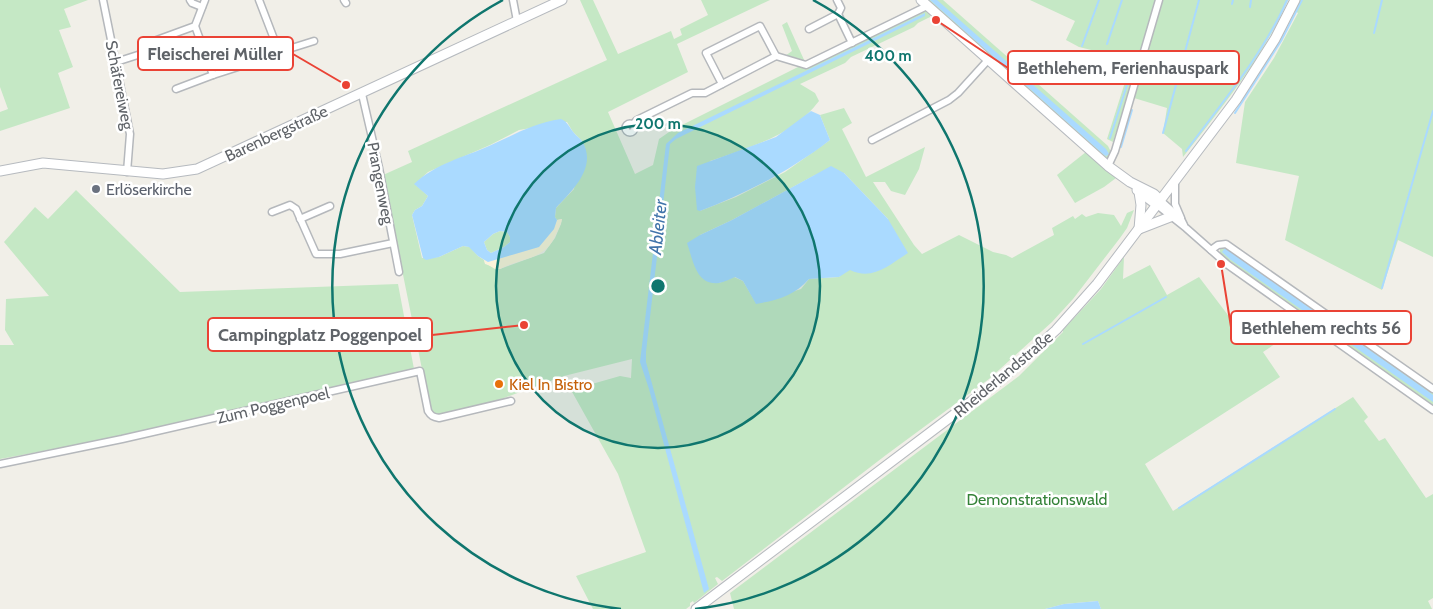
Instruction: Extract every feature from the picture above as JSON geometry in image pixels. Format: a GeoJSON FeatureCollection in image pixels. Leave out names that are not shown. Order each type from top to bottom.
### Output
{"type":"FeatureCollection","features":[{"type":"Feature","properties":{"kind":"street","name":"Schäfereiweg"},"geometry":{"type":"LineString","coordinates":[[103,0],[130,134],[127,172]]}},
{"type":"Feature","properties":{"kind":"street"},"geometry":{"type":"LineString","coordinates":[[190,0],[192,3],[202,7]]}},
{"type":"Feature","properties":{"kind":"street"},"geometry":{"type":"LineString","coordinates":[[205,0],[196,26],[213,75]]}},
{"type":"Feature","properties":{"kind":"street"},"geometry":{"type":"LineString","coordinates":[[259,0],[279,52]]}},
{"type":"Feature","properties":{"kind":"street"},"geometry":{"type":"LineString","coordinates":[[513,0],[517,21]]}},
{"type":"Feature","properties":{"kind":"street","name":"Barenbergstraße"},"geometry":{"type":"LineString","coordinates":[[0,171],[43,163],[163,174],[197,169],[562,0]]}},
{"type":"Feature","properties":{"kind":"street"},"geometry":{"type":"LineString","coordinates":[[809,29],[838,14],[841,8],[837,0]]}},
{"type":"Feature","properties":{"kind":"street"},"geometry":{"type":"LineString","coordinates":[[1108,166],[1116,151],[1159,0]]}},
{"type":"Feature","properties":{"kind":"street","name":"Rheiderlandstraße"},"geometry":{"type":"LineString","coordinates":[[696,609],[1011,371],[1043,343],[1077,308],[1174,182],[1255,71],[1295,0]]}},
{"type":"Feature","properties":{"kind":"street"},"geometry":{"type":"LineString","coordinates":[[722,84],[706,53],[760,26],[776,56],[806,66],[924,3],[1108,166],[1130,182],[1154,194],[1158,203],[1170,217],[1186,228],[1228,265],[1433,410]]}},
{"type":"Feature","properties":{"kind":"street"},"geometry":{"type":"LineString","coordinates":[[838,14],[852,43]]}},
{"type":"Feature","properties":{"kind":"street"},"geometry":{"type":"LineString","coordinates":[[116,62],[144,53],[154,41],[196,26]]}},
{"type":"Feature","properties":{"kind":"street"},"geometry":{"type":"LineString","coordinates":[[257,60],[314,41]]}},
{"type":"Feature","properties":{"kind":"street"},"geometry":{"type":"LineString","coordinates":[[633,124],[637,120],[692,93],[705,92],[776,56]]}},
{"type":"Feature","properties":{"kind":"street"},"geometry":{"type":"LineString","coordinates":[[872,140],[949,100],[988,60]]}},
{"type":"Feature","properties":{"kind":"street"},"geometry":{"type":"LineString","coordinates":[[176,90],[238,67]]}},
{"type":"Feature","properties":{"kind":"street","name":"Prangenweg"},"geometry":{"type":"LineString","coordinates":[[362,94],[399,272]]}},
{"type":"Feature","properties":{"kind":"street"},"geometry":{"type":"LineString","coordinates":[[1130,182],[1139,192],[1181,219]]}},
{"type":"Feature","properties":{"kind":"street"},"geometry":{"type":"LineString","coordinates":[[1174,182],[1175,204],[1186,228]]}},
{"type":"Feature","properties":{"kind":"street"},"geometry":{"type":"LineString","coordinates":[[1139,192],[1141,206],[1139,229],[1170,217]]}},
{"type":"Feature","properties":{"kind":"street"},"geometry":{"type":"LineString","coordinates":[[272,212],[290,205],[296,209],[316,254],[340,254],[393,243]]}},
{"type":"Feature","properties":{"kind":"street"},"geometry":{"type":"LineString","coordinates":[[300,219],[330,206]]}},
{"type":"Feature","properties":{"kind":"street"},"geometry":{"type":"LineString","coordinates":[[1210,250],[1218,245],[1226,244],[1433,389]]}},
{"type":"Feature","properties":{"kind":"street","name":"Zum Poggenpoel"},"geometry":{"type":"LineString","coordinates":[[0,464],[122,439],[420,371],[428,411],[435,418],[511,401]]}},
{"type":"Feature","properties":{"kind":"green space"},"geometry":{"type":"Polygon","coordinates":[[[0,0],[88,0],[64,9],[71,27],[59,30],[73,67],[58,73],[70,108],[0,131],[0,112],[8,109],[0,87],[0,0]]]}},
{"type":"Feature","properties":{"kind":"green space"},"geometry":{"type":"Polygon","coordinates":[[[580,0],[593,0],[618,54],[671,31],[674,39],[682,35],[680,29],[708,15],[701,0],[770,0],[677,44],[688,72],[608,112],[635,174],[653,165],[659,139],[672,130],[800,66],[924,9],[930,14],[930,17],[914,27],[800,84],[815,93],[819,101],[797,123],[770,139],[710,161],[700,211],[736,197],[785,172],[830,140],[820,115],[844,108],[852,123],[842,129],[866,177],[925,147],[919,169],[905,195],[891,191],[885,182],[873,182],[914,245],[922,254],[959,235],[993,252],[1012,258],[1054,235],[1052,228],[1073,216],[1075,219],[1082,214],[1086,217],[1098,213],[1114,215],[1121,226],[1127,213],[1134,210],[1127,228],[1073,299],[1052,322],[989,379],[886,455],[722,581],[717,577],[715,578],[718,584],[694,603],[693,601],[690,603],[690,606],[686,609],[593,609],[576,576],[646,552],[618,474],[571,390],[620,376],[631,378],[632,359],[564,376],[501,399],[438,417],[431,414],[383,175],[412,162],[408,151],[607,60],[580,0]],[[567,122],[519,130],[428,172],[415,184],[428,196],[422,206],[415,210],[412,215],[422,258],[439,257],[463,246],[470,247],[484,260],[485,264],[500,269],[544,253],[555,238],[561,224],[562,219],[557,220],[555,217],[556,208],[574,189],[582,141],[567,122]],[[844,173],[815,175],[732,220],[700,235],[719,283],[734,277],[743,281],[756,303],[801,289],[809,279],[839,277],[888,219],[844,173]]]}},
{"type":"Feature","properties":{"kind":"green space"},"geometry":{"type":"Polygon","coordinates":[[[924,0],[943,0],[1108,146],[1111,152],[1109,157],[1105,159],[924,0]]]}},
{"type":"Feature","properties":{"kind":"green space"},"geometry":{"type":"Polygon","coordinates":[[[1030,0],[1157,0],[1119,130],[1116,132],[1113,142],[1107,139],[1132,60],[1079,47],[1066,40],[1075,21],[1030,0]]]}},
{"type":"Feature","properties":{"kind":"green space"},"geometry":{"type":"Polygon","coordinates":[[[1162,0],[1288,0],[1267,41],[1241,82],[1183,157],[1182,149],[1163,133],[1167,108],[1134,98],[1162,0]]]}},
{"type":"Feature","properties":{"kind":"green space"},"geometry":{"type":"Polygon","coordinates":[[[1298,0],[1433,0],[1433,257],[1398,240],[1382,290],[1285,240],[1299,176],[1236,163],[1245,102],[1274,58],[1298,13],[1294,10],[1298,0]]]}},
{"type":"Feature","properties":{"kind":"green space"},"geometry":{"type":"Polygon","coordinates":[[[787,22],[805,62],[785,56],[792,51],[782,25],[787,22]]]}},
{"type":"Feature","properties":{"kind":"green space"},"geometry":{"type":"Polygon","coordinates":[[[1086,152],[1116,178],[1075,203],[1057,175],[1086,152]]]}},
{"type":"Feature","properties":{"kind":"green space"},"geometry":{"type":"Polygon","coordinates":[[[76,190],[180,292],[398,284],[414,369],[119,437],[0,459],[0,345],[14,345],[5,330],[6,299],[49,296],[4,242],[35,207],[48,219],[76,190]]]}},
{"type":"Feature","properties":{"kind":"green space"},"geometry":{"type":"Polygon","coordinates":[[[500,231],[507,232],[510,242],[491,253],[487,250],[484,242],[500,231]]]}},
{"type":"Feature","properties":{"kind":"green space"},"geometry":{"type":"Polygon","coordinates":[[[1226,246],[1433,391],[1433,407],[1227,261],[1220,255],[1220,248],[1226,246]]]}},
{"type":"Feature","properties":{"kind":"green space","name":"Demonstrationswald"},"geometry":{"type":"Polygon","coordinates":[[[1124,257],[1123,279],[1150,265],[1167,295],[1199,277],[1237,327],[1266,316],[1281,340],[1263,352],[1280,377],[1145,464],[1173,511],[1353,397],[1368,417],[1364,421],[1379,441],[1385,438],[1426,498],[1433,494],[1433,598],[1428,601],[1432,609],[1101,609],[1098,601],[1064,604],[1045,609],[734,609],[730,593],[1019,376],[1063,332],[1101,289],[1124,257]]]}},
{"type":"Feature","properties":{"kind":"sand"},"geometry":{"type":"Polygon","coordinates":[[[562,219],[552,242],[546,249],[533,257],[500,269],[495,269],[485,263],[484,260],[488,262],[539,247],[554,229],[557,220],[562,219]]]}},
{"type":"Feature","properties":{"kind":"water"},"geometry":{"type":"Polygon","coordinates":[[[930,0],[937,0],[1106,149],[1109,154],[1104,155],[930,0]]]}},
{"type":"Feature","properties":{"kind":"water","name":"Ableiter"},"geometry":{"type":"Polygon","coordinates":[[[925,13],[925,16],[676,139],[670,144],[646,362],[709,589],[704,593],[640,362],[666,144],[678,133],[925,13]]]}},
{"type":"Feature","properties":{"kind":"water"},"geometry":{"type":"Polygon","coordinates":[[[811,111],[820,115],[830,140],[799,162],[751,189],[700,211],[697,210],[695,187],[697,166],[776,137],[811,111]]]}},
{"type":"Feature","properties":{"kind":"water"},"geometry":{"type":"Polygon","coordinates":[[[561,119],[567,123],[582,141],[587,160],[581,178],[556,208],[555,217],[557,220],[554,229],[539,247],[488,262],[469,247],[463,246],[439,257],[426,260],[423,258],[412,215],[415,210],[422,206],[428,196],[414,184],[431,171],[450,162],[541,123],[561,119]],[[500,231],[493,234],[484,242],[487,250],[491,253],[510,242],[507,232],[500,231]]]}},
{"type":"Feature","properties":{"kind":"water"},"geometry":{"type":"Polygon","coordinates":[[[831,166],[844,173],[888,219],[908,253],[887,267],[873,273],[858,273],[850,270],[839,277],[809,279],[797,290],[785,296],[756,304],[743,281],[735,277],[721,283],[711,283],[700,276],[687,243],[831,166]]]}},
{"type":"Feature","properties":{"kind":"water"},"geometry":{"type":"Polygon","coordinates":[[[1225,248],[1425,389],[1433,395],[1433,402],[1231,260],[1222,252],[1225,248]]]}},
{"type":"Feature","properties":{"kind":"water"},"geometry":{"type":"Polygon","coordinates":[[[1098,601],[1101,609],[1045,609],[1064,604],[1098,601]]]}},
{"type":"Feature","properties":{"kind":"waterway"},"geometry":{"type":"LineString","coordinates":[[1082,46],[1099,0]]}},
{"type":"Feature","properties":{"kind":"waterway"},"geometry":{"type":"LineString","coordinates":[[1107,44],[1122,0]]}},
{"type":"Feature","properties":{"kind":"waterway"},"geometry":{"type":"LineString","coordinates":[[1163,133],[1199,0]]}},
{"type":"Feature","properties":{"kind":"waterway"},"geometry":{"type":"LineString","coordinates":[[1232,4],[1233,0]]}},
{"type":"Feature","properties":{"kind":"waterway"},"geometry":{"type":"LineString","coordinates":[[1250,7],[1251,0]]}},
{"type":"Feature","properties":{"kind":"waterway"},"geometry":{"type":"LineString","coordinates":[[1186,151],[1254,59],[1287,0]]}},
{"type":"Feature","properties":{"kind":"waterway"},"geometry":{"type":"LineString","coordinates":[[1235,113],[1281,41],[1302,0]]}},
{"type":"Feature","properties":{"kind":"waterway"},"geometry":{"type":"LineString","coordinates":[[1374,33],[1382,0]]}},
{"type":"Feature","properties":{"kind":"waterway"},"geometry":{"type":"LineString","coordinates":[[1110,138],[1134,63]]}},
{"type":"Feature","properties":{"kind":"waterway"},"geometry":{"type":"LineString","coordinates":[[1121,147],[1132,110]]}},
{"type":"Feature","properties":{"kind":"waterway"},"geometry":{"type":"LineString","coordinates":[[1382,288],[1433,111]]}},
{"type":"Feature","properties":{"kind":"waterway"},"geometry":{"type":"LineString","coordinates":[[1083,344],[1166,297]]}},
{"type":"Feature","properties":{"kind":"waterway"},"geometry":{"type":"LineString","coordinates":[[1179,508],[1335,409]]}},
{"type":"Feature","properties":{"kind":"place","name":"Bethlehem, Ferienhauspark"},"geometry":{"type":"Point","coordinates":[936,20]}},
{"type":"Feature","properties":{"kind":"place","name":"Fleischerei Müller"},"geometry":{"type":"Point","coordinates":[346,85]}},
{"type":"Feature","properties":{"kind":"place","name":"Erlöserkirche"},"geometry":{"type":"Point","coordinates":[96,189]}},
{"type":"Feature","properties":{"kind":"place","name":"Bethlehem rechts 56"},"geometry":{"type":"Point","coordinates":[1221,264]}},
{"type":"Feature","properties":{"kind":"place","name":"Campingplatz Poggenpoel"},"geometry":{"type":"Point","coordinates":[524,325]}},
{"type":"Feature","properties":{"kind":"place","name":"Kiel In Bistro"},"geometry":{"type":"Point","coordinates":[499,384]}}]}
